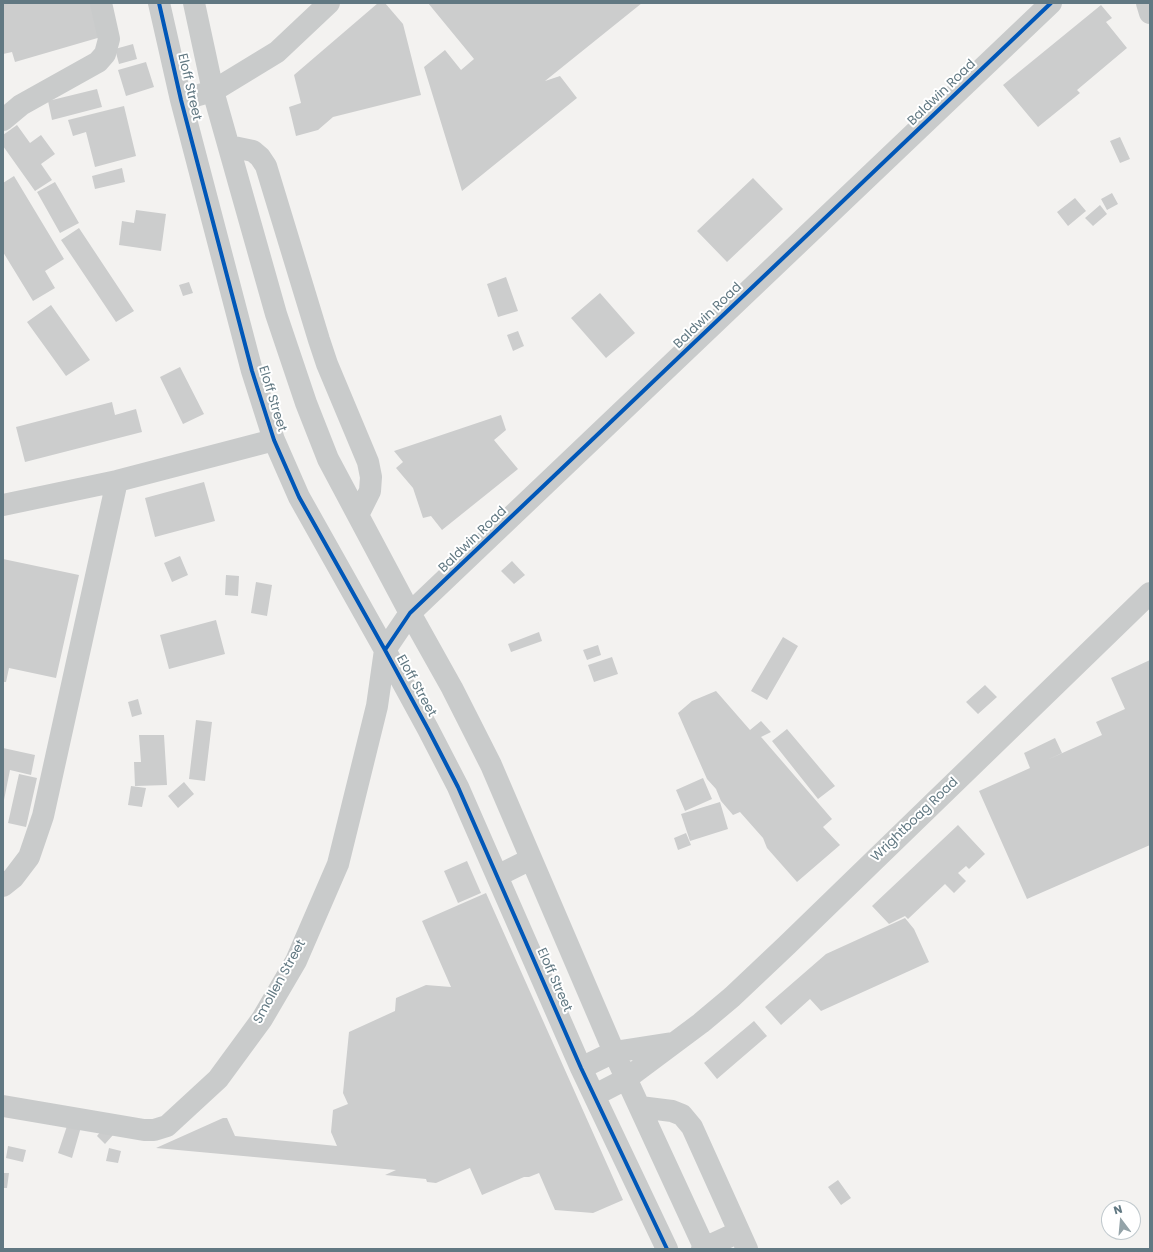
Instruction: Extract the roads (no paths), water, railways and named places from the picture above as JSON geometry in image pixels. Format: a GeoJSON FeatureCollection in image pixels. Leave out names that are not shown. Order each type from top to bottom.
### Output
{"type":"FeatureCollection","features":[{"type":"Feature","properties":{"kind":"street"},"geometry":{"type":"LineString","coordinates":[[3,120],[21,105],[98,62],[105,54],[109,39],[101,3]]}},
{"type":"Feature","properties":{"kind":"street","name":"Eloff Street"},"geometry":{"type":"LineString","coordinates":[[159,3],[181,100],[252,371],[274,440],[299,497],[428,728],[458,787],[581,1068],[668,1249]]}},
{"type":"Feature","properties":{"kind":"street"},"geometry":{"type":"LineString","coordinates":[[181,100],[214,91],[277,52],[329,3]]}},
{"type":"Feature","properties":{"kind":"street","name":"Baldwin Road"},"geometry":{"type":"LineString","coordinates":[[385,650],[410,613],[1051,3]]}},
{"type":"Feature","properties":{"kind":"street"},"geometry":{"type":"LineString","coordinates":[[1147,3],[1150,13]]}},
{"type":"Feature","properties":{"kind":"street","name":"Eloff Street"},"geometry":{"type":"LineString","coordinates":[[197,6],[214,91],[276,314],[306,403],[328,459],[410,613],[452,688],[490,765],[614,1052],[704,1249]]}},
{"type":"Feature","properties":{"kind":"street"},"geometry":{"type":"LineString","coordinates":[[229,146],[253,151],[260,157],[266,166],[327,364],[368,462],[371,477],[370,491],[358,515]]}},
{"type":"Feature","properties":{"kind":"street"},"geometry":{"type":"LineString","coordinates":[[3,505],[117,481],[274,440]]}},
{"type":"Feature","properties":{"kind":"street"},"geometry":{"type":"LineString","coordinates":[[3,886],[13,878],[29,857],[43,816],[117,481]]}},
{"type":"Feature","properties":{"kind":"street","name":"Wrightboag Road"},"geometry":{"type":"LineString","coordinates":[[595,1096],[626,1079],[675,1043],[732,997],[1150,593]]}},
{"type":"Feature","properties":{"kind":"street","name":"Smollen Street"},"geometry":{"type":"LineString","coordinates":[[3,1106],[144,1130],[154,1130],[167,1126],[218,1079],[262,1019],[296,961],[338,864],[377,706],[385,650]]}},
{"type":"Feature","properties":{"kind":"street"},"geometry":{"type":"LineString","coordinates":[[497,876],[531,859]]}},
{"type":"Feature","properties":{"kind":"street"},"geometry":{"type":"LineString","coordinates":[[581,1068],[614,1052],[675,1043]]}},
{"type":"Feature","properties":{"kind":"street"},"geometry":{"type":"LineString","coordinates":[[640,1107],[672,1111],[682,1115],[692,1127],[743,1240],[704,1249]]}}]}
